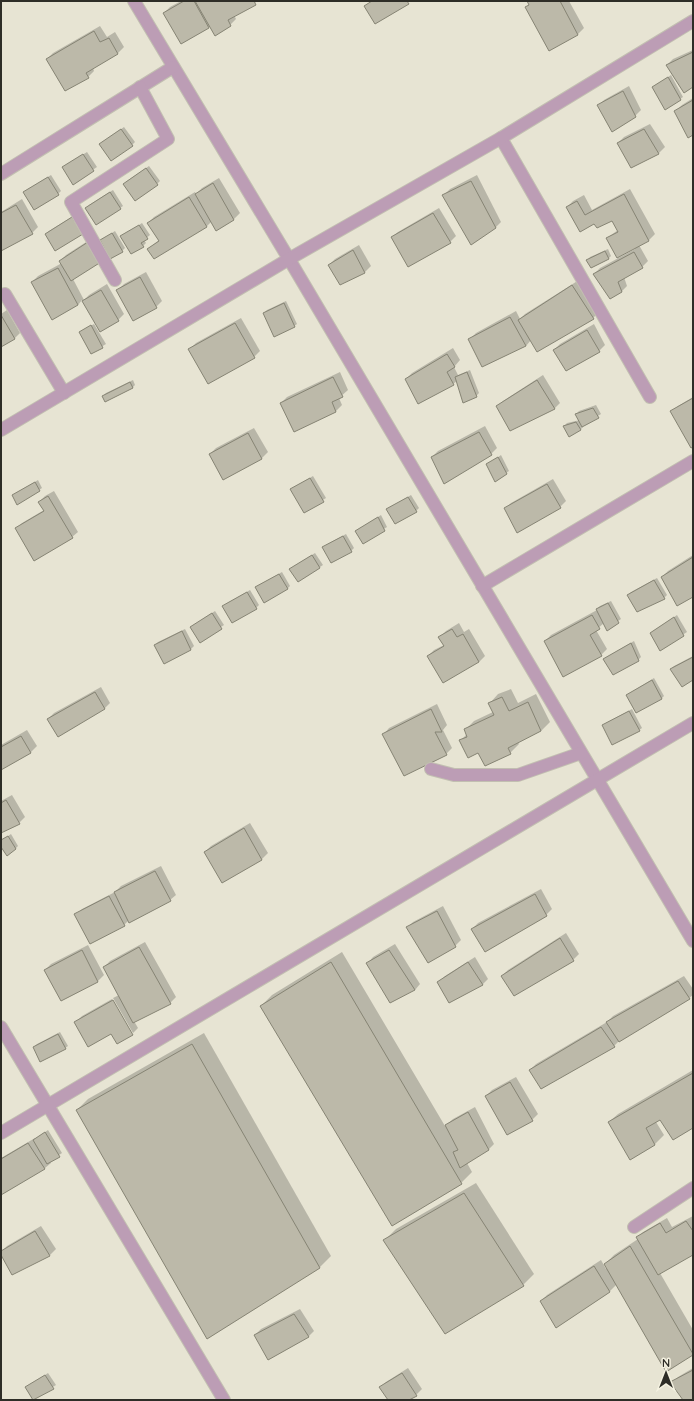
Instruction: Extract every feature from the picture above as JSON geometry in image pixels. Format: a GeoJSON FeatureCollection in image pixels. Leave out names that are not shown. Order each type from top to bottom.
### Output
{"type":"FeatureCollection","features":[{"type":"Feature","properties":{"kind":"street"},"geometry":{"type":"LineString","coordinates":[[140,3],[173,67],[289,259],[693,941]]}},
{"type":"Feature","properties":{"kind":"street"},"geometry":{"type":"LineString","coordinates":[[1,430],[289,259],[501,138],[693,21]]}},
{"type":"Feature","properties":{"kind":"street"},"geometry":{"type":"LineString","coordinates":[[1,174],[173,67]]}},
{"type":"Feature","properties":{"kind":"street"},"geometry":{"type":"LineString","coordinates":[[115,280],[71,202],[168,139],[140,87]]}},
{"type":"Feature","properties":{"kind":"street"},"geometry":{"type":"LineString","coordinates":[[501,138],[650,397]]}},
{"type":"Feature","properties":{"kind":"street"},"geometry":{"type":"LineString","coordinates":[[5,294],[64,393]]}},
{"type":"Feature","properties":{"kind":"street"},"geometry":{"type":"LineString","coordinates":[[482,586],[693,461]]}},
{"type":"Feature","properties":{"kind":"street"},"geometry":{"type":"LineString","coordinates":[[1,1133],[693,723]]}},
{"type":"Feature","properties":{"kind":"street"},"geometry":{"type":"LineString","coordinates":[[432,769],[454,775],[518,775],[581,753]]}},
{"type":"Feature","properties":{"kind":"street"},"geometry":{"type":"LineString","coordinates":[[1,1026],[224,1400]]}},
{"type":"Feature","properties":{"kind":"street"},"geometry":{"type":"LineString","coordinates":[[634,1227],[693,1188]]}},
{"type":"Feature","properties":{"kind":"building"},"geometry":{"type":"Polygon","coordinates":[[[184,1],[194,1],[209,28],[181,44],[163,13],[184,1]]]}},
{"type":"Feature","properties":{"kind":"building"},"geometry":{"type":"Polygon","coordinates":[[[195,1],[254,1],[256,5],[228,20],[231,26],[215,36],[195,1]]]}},
{"type":"Feature","properties":{"kind":"building"},"geometry":{"type":"Polygon","coordinates":[[[372,1],[407,1],[409,4],[375,24],[364,6],[372,1]]]}},
{"type":"Feature","properties":{"kind":"building"},"geometry":{"type":"Polygon","coordinates":[[[527,1],[560,1],[578,35],[549,51],[525,7],[529,5],[527,1]]]}},
{"type":"Feature","properties":{"kind":"building"},"geometry":{"type":"Polygon","coordinates":[[[94,31],[100,42],[109,38],[118,54],[86,73],[89,78],[65,91],[46,59],[94,31]]]}},
{"type":"Feature","properties":{"kind":"building"},"geometry":{"type":"Polygon","coordinates":[[[693,52],[693,87],[684,93],[666,65],[693,52]]]}},
{"type":"Feature","properties":{"kind":"building"},"geometry":{"type":"Polygon","coordinates":[[[668,77],[681,100],[665,110],[652,87],[668,77]]]}},
{"type":"Feature","properties":{"kind":"building"},"geometry":{"type":"Polygon","coordinates":[[[623,91],[636,117],[612,132],[597,105],[623,91]]]}},
{"type":"Feature","properties":{"kind":"building"},"geometry":{"type":"Polygon","coordinates":[[[693,100],[693,135],[688,138],[674,111],[693,100]]]}},
{"type":"Feature","properties":{"kind":"building"},"geometry":{"type":"Polygon","coordinates":[[[121,129],[133,146],[111,161],[99,144],[121,129]]]}},
{"type":"Feature","properties":{"kind":"building"},"geometry":{"type":"Polygon","coordinates":[[[644,129],[659,154],[631,168],[617,143],[644,129]]]}},
{"type":"Feature","properties":{"kind":"building"},"geometry":{"type":"Polygon","coordinates":[[[83,154],[94,171],[73,185],[62,167],[83,154]]]}},
{"type":"Feature","properties":{"kind":"building"},"geometry":{"type":"Polygon","coordinates":[[[146,168],[158,185],[135,201],[123,184],[146,168]]]}},
{"type":"Feature","properties":{"kind":"building"},"geometry":{"type":"Polygon","coordinates":[[[48,177],[59,195],[34,210],[23,192],[48,177]]]}},
{"type":"Feature","properties":{"kind":"building"},"geometry":{"type":"Polygon","coordinates":[[[471,181],[496,228],[471,245],[442,195],[471,181]]]}},
{"type":"Feature","properties":{"kind":"building"},"geometry":{"type":"Polygon","coordinates":[[[213,183],[234,220],[216,231],[195,194],[213,183]]]}},
{"type":"Feature","properties":{"kind":"building"},"geometry":{"type":"Polygon","coordinates":[[[110,192],[121,209],[96,225],[85,208],[110,192]]]}},
{"type":"Feature","properties":{"kind":"building"},"geometry":{"type":"Polygon","coordinates":[[[624,194],[649,241],[617,258],[606,238],[618,232],[612,221],[597,228],[594,224],[580,232],[566,207],[577,201],[585,215],[624,194]]]}},
{"type":"Feature","properties":{"kind":"building"},"geometry":{"type":"Polygon","coordinates":[[[189,197],[207,227],[154,259],[147,249],[159,241],[147,223],[189,197]]]}},
{"type":"Feature","properties":{"kind":"building"},"geometry":{"type":"Polygon","coordinates":[[[16,205],[33,234],[1,251],[1,213],[16,205]]]}},
{"type":"Feature","properties":{"kind":"building"},"geometry":{"type":"Polygon","coordinates":[[[433,213],[451,243],[408,267],[391,237],[433,213]]]}},
{"type":"Feature","properties":{"kind":"building"},"geometry":{"type":"Polygon","coordinates":[[[72,217],[83,234],[55,251],[45,234],[72,217]]]}},
{"type":"Feature","properties":{"kind":"building"},"geometry":{"type":"Polygon","coordinates":[[[139,225],[148,239],[141,243],[144,247],[131,254],[120,236],[139,225]]]}},
{"type":"Feature","properties":{"kind":"building"},"geometry":{"type":"Polygon","coordinates":[[[112,233],[123,252],[110,259],[100,240],[112,233]]]}},
{"type":"Feature","properties":{"kind":"building"},"geometry":{"type":"Polygon","coordinates":[[[88,242],[101,262],[71,281],[59,261],[88,242]]]}},
{"type":"Feature","properties":{"kind":"building"},"geometry":{"type":"Polygon","coordinates":[[[353,250],[365,273],[340,285],[328,265],[353,250]]]}},
{"type":"Feature","properties":{"kind":"building"},"geometry":{"type":"Polygon","coordinates":[[[605,251],[609,259],[591,268],[586,260],[605,251]]]}},
{"type":"Feature","properties":{"kind":"building"},"geometry":{"type":"Polygon","coordinates":[[[634,252],[643,268],[618,282],[622,292],[610,299],[593,274],[634,252]]]}},
{"type":"Feature","properties":{"kind":"building"},"geometry":{"type":"Polygon","coordinates":[[[58,268],[78,305],[52,320],[31,282],[58,268]]]}},
{"type":"Feature","properties":{"kind":"building"},"geometry":{"type":"Polygon","coordinates":[[[140,277],[157,308],[133,321],[116,290],[140,277]]]}},
{"type":"Feature","properties":{"kind":"building"},"geometry":{"type":"Polygon","coordinates":[[[572,285],[594,319],[537,352],[518,320],[572,285]]]}},
{"type":"Feature","properties":{"kind":"building"},"geometry":{"type":"Polygon","coordinates":[[[101,290],[119,321],[100,332],[82,301],[101,290]]]}},
{"type":"Feature","properties":{"kind":"building"},"geometry":{"type":"Polygon","coordinates":[[[284,303],[295,327],[274,337],[263,313],[284,303]]]}},
{"type":"Feature","properties":{"kind":"building"},"geometry":{"type":"Polygon","coordinates":[[[1,315],[15,339],[1,347],[1,315]]]}},
{"type":"Feature","properties":{"kind":"building"},"geometry":{"type":"Polygon","coordinates":[[[510,317],[526,346],[482,367],[468,339],[510,317]]]}},
{"type":"Feature","properties":{"kind":"building"},"geometry":{"type":"Polygon","coordinates":[[[235,323],[255,358],[208,384],[188,349],[235,323]]]}},
{"type":"Feature","properties":{"kind":"building"},"geometry":{"type":"Polygon","coordinates":[[[91,325],[103,348],[91,354],[79,332],[91,325]]]}},
{"type":"Feature","properties":{"kind":"building"},"geometry":{"type":"Polygon","coordinates":[[[587,330],[600,352],[566,371],[553,350],[587,330]]]}},
{"type":"Feature","properties":{"kind":"building"},"geometry":{"type":"Polygon","coordinates":[[[447,354],[455,367],[447,372],[454,385],[418,404],[405,379],[447,354]]]}},
{"type":"Feature","properties":{"kind":"building"},"geometry":{"type":"Polygon","coordinates":[[[467,372],[477,397],[463,403],[455,377],[467,372]]]}},
{"type":"Feature","properties":{"kind":"building"},"geometry":{"type":"Polygon","coordinates":[[[333,377],[343,397],[332,402],[336,412],[294,432],[280,403],[333,377]]]}},
{"type":"Feature","properties":{"kind":"building"},"geometry":{"type":"Polygon","coordinates":[[[537,380],[555,409],[510,431],[496,406],[537,380]]]}},
{"type":"Feature","properties":{"kind":"building"},"geometry":{"type":"Polygon","coordinates":[[[130,382],[133,388],[105,402],[102,396],[130,382]]]}},
{"type":"Feature","properties":{"kind":"building"},"geometry":{"type":"Polygon","coordinates":[[[693,398],[693,447],[691,448],[670,411],[693,398]]]}},
{"type":"Feature","properties":{"kind":"building"},"geometry":{"type":"Polygon","coordinates":[[[593,408],[599,418],[582,427],[575,414],[593,408]]]}},
{"type":"Feature","properties":{"kind":"building"},"geometry":{"type":"Polygon","coordinates":[[[576,422],[581,430],[569,437],[563,426],[576,422]]]}},
{"type":"Feature","properties":{"kind":"building"},"geometry":{"type":"Polygon","coordinates":[[[479,432],[492,455],[444,484],[431,457],[479,432]]]}},
{"type":"Feature","properties":{"kind":"building"},"geometry":{"type":"Polygon","coordinates":[[[248,433],[262,459],[223,480],[209,454],[248,433]]]}},
{"type":"Feature","properties":{"kind":"building"},"geometry":{"type":"Polygon","coordinates":[[[498,457],[507,474],[495,482],[486,464],[498,457]]]}},
{"type":"Feature","properties":{"kind":"building"},"geometry":{"type":"Polygon","coordinates":[[[310,478],[324,502],[304,513],[290,489],[310,478]]]}},
{"type":"Feature","properties":{"kind":"building"},"geometry":{"type":"Polygon","coordinates":[[[35,482],[40,491],[17,505],[12,495],[35,482]]]}},
{"type":"Feature","properties":{"kind":"building"},"geometry":{"type":"Polygon","coordinates":[[[547,484],[561,508],[517,533],[504,508],[547,484]]]}},
{"type":"Feature","properties":{"kind":"building"},"geometry":{"type":"Polygon","coordinates":[[[48,496],[73,538],[34,561],[15,528],[44,511],[38,502],[48,496]]]}},
{"type":"Feature","properties":{"kind":"building"},"geometry":{"type":"Polygon","coordinates":[[[408,497],[417,512],[395,524],[386,509],[408,497]]]}},
{"type":"Feature","properties":{"kind":"building"},"geometry":{"type":"Polygon","coordinates":[[[378,517],[385,531],[363,544],[355,531],[378,517]]]}},
{"type":"Feature","properties":{"kind":"building"},"geometry":{"type":"Polygon","coordinates":[[[343,536],[352,552],[331,563],[322,547],[343,536]]]}},
{"type":"Feature","properties":{"kind":"building"},"geometry":{"type":"Polygon","coordinates":[[[312,555],[320,568],[298,582],[289,569],[312,555]]]}},
{"type":"Feature","properties":{"kind":"building"},"geometry":{"type":"Polygon","coordinates":[[[693,557],[693,597],[677,606],[661,577],[693,557]]]}},
{"type":"Feature","properties":{"kind":"building"},"geometry":{"type":"Polygon","coordinates":[[[279,574],[288,589],[264,603],[255,587],[279,574]]]}},
{"type":"Feature","properties":{"kind":"building"},"geometry":{"type":"Polygon","coordinates":[[[654,580],[665,599],[637,612],[627,595],[654,580]]]}},
{"type":"Feature","properties":{"kind":"building"},"geometry":{"type":"Polygon","coordinates":[[[247,592],[257,609],[232,623],[222,606],[247,592]]]}},
{"type":"Feature","properties":{"kind":"building"},"geometry":{"type":"Polygon","coordinates":[[[608,603],[619,623],[607,631],[596,609],[608,603]]]}},
{"type":"Feature","properties":{"kind":"building"},"geometry":{"type":"Polygon","coordinates":[[[212,613],[222,629],[200,643],[190,627],[212,613]]]}},
{"type":"Feature","properties":{"kind":"building"},"geometry":{"type":"Polygon","coordinates":[[[592,615],[600,629],[590,635],[602,656],[563,677],[544,641],[592,615]]]}},
{"type":"Feature","properties":{"kind":"building"},"geometry":{"type":"Polygon","coordinates":[[[674,617],[684,636],[660,651],[650,633],[674,617]]]}},
{"type":"Feature","properties":{"kind":"building"},"geometry":{"type":"Polygon","coordinates":[[[452,629],[457,637],[463,634],[479,662],[443,683],[427,656],[444,646],[438,637],[452,629]]]}},
{"type":"Feature","properties":{"kind":"building"},"geometry":{"type":"Polygon","coordinates":[[[182,631],[191,650],[164,664],[154,645],[182,631]]]}},
{"type":"Feature","properties":{"kind":"building"},"geometry":{"type":"Polygon","coordinates":[[[631,643],[639,661],[613,675],[603,659],[631,643]]]}},
{"type":"Feature","properties":{"kind":"building"},"geometry":{"type":"Polygon","coordinates":[[[693,657],[693,680],[682,687],[670,669],[693,657]]]}},
{"type":"Feature","properties":{"kind":"building"},"geometry":{"type":"Polygon","coordinates":[[[652,680],[662,699],[636,713],[626,695],[652,680]]]}},
{"type":"Feature","properties":{"kind":"building"},"geometry":{"type":"Polygon","coordinates":[[[95,692],[105,709],[58,737],[47,719],[95,692]]]}},
{"type":"Feature","properties":{"kind":"building"},"geometry":{"type":"Polygon","coordinates":[[[502,697],[509,711],[528,702],[541,731],[508,748],[511,754],[485,766],[478,753],[468,758],[459,740],[467,737],[464,729],[494,715],[488,703],[502,697]]]}},
{"type":"Feature","properties":{"kind":"building"},"geometry":{"type":"Polygon","coordinates":[[[431,709],[442,732],[435,732],[447,755],[404,776],[382,734],[431,709]]]}},
{"type":"Feature","properties":{"kind":"building"},"geometry":{"type":"Polygon","coordinates":[[[629,711],[640,731],[612,745],[602,725],[629,711]]]}},
{"type":"Feature","properties":{"kind":"building"},"geometry":{"type":"Polygon","coordinates":[[[21,736],[31,753],[1,770],[1,747],[21,736]]]}},
{"type":"Feature","properties":{"kind":"building"},"geometry":{"type":"Polygon","coordinates":[[[6,800],[20,824],[1,833],[1,803],[6,800]]]}},
{"type":"Feature","properties":{"kind":"building"},"geometry":{"type":"Polygon","coordinates":[[[244,828],[262,860],[222,883],[204,852],[244,828]]]}},
{"type":"Feature","properties":{"kind":"building"},"geometry":{"type":"Polygon","coordinates":[[[8,836],[16,849],[7,856],[1,847],[1,840],[8,836]]]}},
{"type":"Feature","properties":{"kind":"building"},"geometry":{"type":"Polygon","coordinates":[[[155,871],[171,901],[129,923],[114,892],[155,871]]]}},
{"type":"Feature","properties":{"kind":"building"},"geometry":{"type":"Polygon","coordinates":[[[535,894],[547,916],[485,952],[471,929],[535,894]]]}},
{"type":"Feature","properties":{"kind":"building"},"geometry":{"type":"Polygon","coordinates":[[[109,896],[125,926],[90,944],[74,914],[109,896]]]}},
{"type":"Feature","properties":{"kind":"building"},"geometry":{"type":"Polygon","coordinates":[[[437,911],[456,947],[428,963],[406,927],[437,911]]]}},
{"type":"Feature","properties":{"kind":"building"},"geometry":{"type":"Polygon","coordinates":[[[560,938],[574,961],[514,996],[501,976],[560,938]]]}},
{"type":"Feature","properties":{"kind":"building"},"geometry":{"type":"Polygon","coordinates":[[[139,947],[171,1004],[133,1023],[103,967],[139,947]]]}},
{"type":"Feature","properties":{"kind":"building"},"geometry":{"type":"Polygon","coordinates":[[[82,950],[98,982],[61,1001],[44,970],[82,950]]]}},
{"type":"Feature","properties":{"kind":"building"},"geometry":{"type":"Polygon","coordinates":[[[389,950],[415,990],[390,1003],[366,963],[389,950]]]}},
{"type":"Feature","properties":{"kind":"building"},"geometry":{"type":"Polygon","coordinates":[[[331,962],[462,1184],[392,1226],[260,1006],[331,962]]]}},
{"type":"Feature","properties":{"kind":"building"},"geometry":{"type":"Polygon","coordinates":[[[468,962],[483,985],[449,1003],[437,982],[468,962]]]}},
{"type":"Feature","properties":{"kind":"building"},"geometry":{"type":"Polygon","coordinates":[[[678,981],[690,999],[619,1042],[606,1022],[678,981]]]}},
{"type":"Feature","properties":{"kind":"building"},"geometry":{"type":"Polygon","coordinates":[[[113,1000],[133,1035],[117,1044],[111,1034],[88,1047],[74,1022],[113,1000]]]}},
{"type":"Feature","properties":{"kind":"building"},"geometry":{"type":"Polygon","coordinates":[[[601,1027],[615,1047],[541,1089],[529,1070],[601,1027]]]}},
{"type":"Feature","properties":{"kind":"building"},"geometry":{"type":"Polygon","coordinates":[[[58,1034],[66,1049],[40,1062],[33,1047],[58,1034]]]}},
{"type":"Feature","properties":{"kind":"building"},"geometry":{"type":"Polygon","coordinates":[[[192,1044],[320,1268],[207,1339],[76,1110],[192,1044]]]}},
{"type":"Feature","properties":{"kind":"building"},"geometry":{"type":"Polygon","coordinates":[[[693,1073],[693,1128],[673,1140],[660,1120],[646,1128],[655,1145],[630,1160],[608,1122],[693,1073]]]}},
{"type":"Feature","properties":{"kind":"building"},"geometry":{"type":"Polygon","coordinates":[[[510,1082],[533,1121],[507,1135],[485,1096],[510,1082]]]}},
{"type":"Feature","properties":{"kind":"building"},"geometry":{"type":"Polygon","coordinates":[[[468,1112],[489,1150],[460,1168],[453,1152],[458,1150],[445,1125],[468,1112]]]}},
{"type":"Feature","properties":{"kind":"building"},"geometry":{"type":"Polygon","coordinates":[[[45,1132],[60,1157],[47,1164],[33,1140],[45,1132]]]}},
{"type":"Feature","properties":{"kind":"building"},"geometry":{"type":"Polygon","coordinates":[[[28,1143],[45,1169],[1,1195],[1,1159],[28,1143]]]}},
{"type":"Feature","properties":{"kind":"building"},"geometry":{"type":"Polygon","coordinates":[[[464,1193],[524,1286],[445,1334],[383,1240],[464,1193]]]}},
{"type":"Feature","properties":{"kind":"building"},"geometry":{"type":"Polygon","coordinates":[[[686,1221],[693,1231],[693,1255],[658,1275],[636,1237],[660,1223],[666,1233],[686,1221]]]}},
{"type":"Feature","properties":{"kind":"building"},"geometry":{"type":"Polygon","coordinates":[[[35,1231],[50,1256],[12,1275],[1,1255],[1,1251],[35,1231]]]}},
{"type":"Feature","properties":{"kind":"building"},"geometry":{"type":"Polygon","coordinates":[[[630,1246],[693,1354],[666,1372],[604,1264],[630,1246]]]}},
{"type":"Feature","properties":{"kind":"building"},"geometry":{"type":"Polygon","coordinates":[[[594,1266],[610,1292],[556,1328],[540,1301],[594,1266]]]}},
{"type":"Feature","properties":{"kind":"building"},"geometry":{"type":"Polygon","coordinates":[[[294,1314],[309,1337],[268,1360],[254,1335],[294,1314]]]}},
{"type":"Feature","properties":{"kind":"building"},"geometry":{"type":"Polygon","coordinates":[[[693,1370],[693,1400],[683,1400],[670,1382],[693,1370]]]}},
{"type":"Feature","properties":{"kind":"building"},"geometry":{"type":"Polygon","coordinates":[[[402,1373],[417,1396],[409,1400],[388,1400],[379,1387],[402,1373]]]}},
{"type":"Feature","properties":{"kind":"building"},"geometry":{"type":"Polygon","coordinates":[[[45,1375],[54,1389],[33,1400],[25,1387],[45,1375]]]}}]}
